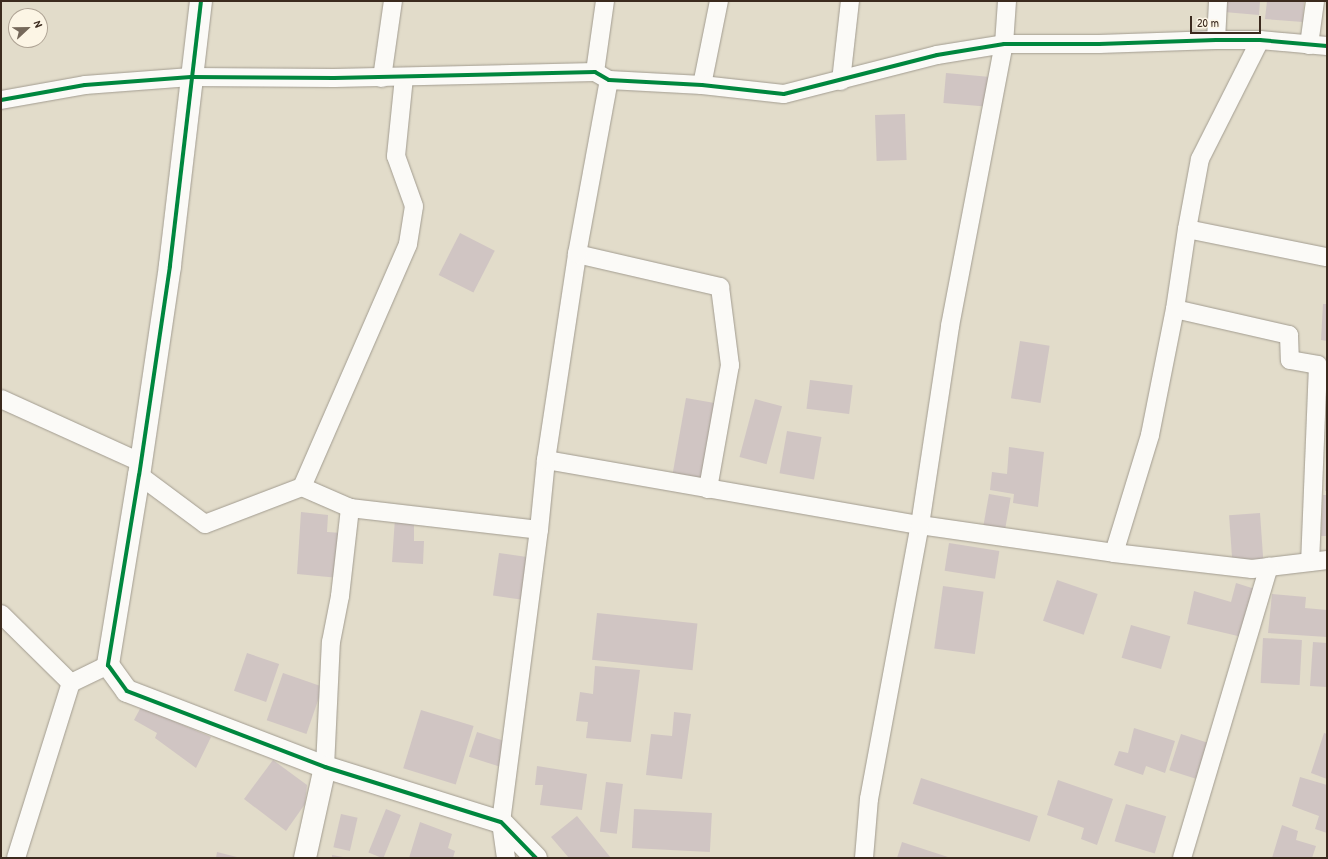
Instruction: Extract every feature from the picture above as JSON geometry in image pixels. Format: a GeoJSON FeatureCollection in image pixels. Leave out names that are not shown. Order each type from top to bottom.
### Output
{"type":"FeatureCollection","features":[{"type":"Feature","properties":{"kind":"street"},"geometry":{"type":"LineString","coordinates":[[201,1],[170,266],[140,468],[108,665],[127,691],[325,767],[501,822],[536,858]]}},
{"type":"Feature","properties":{"kind":"street"},"geometry":{"type":"LineString","coordinates":[[382,78],[394,1]]}},
{"type":"Feature","properties":{"kind":"street"},"geometry":{"type":"LineString","coordinates":[[506,858],[501,822],[539,530],[546,460],[602,76],[605,1]]}},
{"type":"Feature","properties":{"kind":"street"},"geometry":{"type":"LineString","coordinates":[[702,85],[719,1]]}},
{"type":"Feature","properties":{"kind":"street"},"geometry":{"type":"LineString","coordinates":[[841,81],[850,1]]}},
{"type":"Feature","properties":{"kind":"street"},"geometry":{"type":"LineString","coordinates":[[864,858],[869,799],[920,525],[950,326],[1004,44],[1007,1]]}},
{"type":"Feature","properties":{"kind":"street"},"geometry":{"type":"LineString","coordinates":[[1216,40],[1218,1]]}},
{"type":"Feature","properties":{"kind":"street"},"geometry":{"type":"LineString","coordinates":[[1309,45],[1315,1]]}},
{"type":"Feature","properties":{"kind":"street"},"geometry":{"type":"LineString","coordinates":[[1,100],[85,85],[191,77],[382,78],[602,76],[784,94],[841,81],[937,55],[1004,44],[1099,44],[1260,40],[1327,46]]}},
{"type":"Feature","properties":{"kind":"street"},"geometry":{"type":"LineString","coordinates":[[1114,553],[1150,435],[1175,309],[1187,229],[1200,159],[1260,40]]}},
{"type":"Feature","properties":{"kind":"street"},"geometry":{"type":"LineString","coordinates":[[302,487],[408,244],[414,206],[396,156],[404,77]]}},
{"type":"Feature","properties":{"kind":"street"},"geometry":{"type":"LineString","coordinates":[[1187,229],[1326,257]]}},
{"type":"Feature","properties":{"kind":"street"},"geometry":{"type":"LineString","coordinates":[[577,254],[720,287],[730,365],[708,489]]}},
{"type":"Feature","properties":{"kind":"street"},"geometry":{"type":"LineString","coordinates":[[546,460],[920,525],[1114,553],[1252,569],[1318,561],[1318,366],[1290,360],[1288,335],[1175,309]]}},
{"type":"Feature","properties":{"kind":"street"},"geometry":{"type":"LineString","coordinates":[[1,399],[140,468],[205,524],[302,487],[350,508],[539,530]]}},
{"type":"Feature","properties":{"kind":"street"},"geometry":{"type":"LineString","coordinates":[[305,858],[325,767],[331,642],[340,596],[350,508]]}},
{"type":"Feature","properties":{"kind":"street"},"geometry":{"type":"LineString","coordinates":[[1182,858],[1269,567]]}},
{"type":"Feature","properties":{"kind":"street"},"geometry":{"type":"LineString","coordinates":[[1,614],[71,683]]}},
{"type":"Feature","properties":{"kind":"street"},"geometry":{"type":"LineString","coordinates":[[16,858],[71,683],[108,665]]}},
{"type":"Feature","properties":{"kind":"building"},"geometry":{"type":"Polygon","coordinates":[[[1225,1],[1260,1],[1259,15],[1224,12],[1225,1]]]}},
{"type":"Feature","properties":{"kind":"building"},"geometry":{"type":"Polygon","coordinates":[[[1267,1],[1304,1],[1303,22],[1265,19],[1267,1]]]}},
{"type":"Feature","properties":{"kind":"building"},"geometry":{"type":"Polygon","coordinates":[[[946,73],[988,77],[985,107],[943,103],[946,73]]]}},
{"type":"Feature","properties":{"kind":"building"},"geometry":{"type":"Polygon","coordinates":[[[905,114],[907,160],[877,161],[875,115],[905,114]]]}},
{"type":"Feature","properties":{"kind":"building"},"geometry":{"type":"Polygon","coordinates":[[[460,233],[495,251],[473,293],[439,275],[460,233]]]}},
{"type":"Feature","properties":{"kind":"building"},"geometry":{"type":"Polygon","coordinates":[[[1323,304],[1327,304],[1327,341],[1321,340],[1323,304]]]}},
{"type":"Feature","properties":{"kind":"building"},"geometry":{"type":"Polygon","coordinates":[[[1020,341],[1050,346],[1041,403],[1011,398],[1020,341]]]}},
{"type":"Feature","properties":{"kind":"building"},"geometry":{"type":"Polygon","coordinates":[[[810,380],[853,385],[849,414],[806,409],[810,380]]]}},
{"type":"Feature","properties":{"kind":"building"},"geometry":{"type":"Polygon","coordinates":[[[686,398],[715,403],[701,478],[673,473],[686,398]]]}},
{"type":"Feature","properties":{"kind":"building"},"geometry":{"type":"Polygon","coordinates":[[[755,399],[782,406],[767,464],[739,457],[755,399]]]}},
{"type":"Feature","properties":{"kind":"building"},"geometry":{"type":"Polygon","coordinates":[[[787,431],[821,437],[814,479],[780,473],[787,431]]]}},
{"type":"Feature","properties":{"kind":"building"},"geometry":{"type":"Polygon","coordinates":[[[1009,447],[1044,452],[1038,507],[1013,503],[1014,494],[990,490],[992,472],[1007,474],[1009,447]]]}},
{"type":"Feature","properties":{"kind":"building"},"geometry":{"type":"Polygon","coordinates":[[[1326,466],[1327,491],[1325,491],[1326,466]]]}},
{"type":"Feature","properties":{"kind":"building"},"geometry":{"type":"Polygon","coordinates":[[[989,494],[1011,498],[1005,529],[983,526],[989,494]]]}},
{"type":"Feature","properties":{"kind":"building"},"geometry":{"type":"Polygon","coordinates":[[[1323,495],[1327,495],[1327,536],[1321,536],[1323,495]]]}},
{"type":"Feature","properties":{"kind":"building"},"geometry":{"type":"Polygon","coordinates":[[[301,512],[328,515],[327,532],[342,533],[339,578],[297,574],[301,512]]]}},
{"type":"Feature","properties":{"kind":"building"},"geometry":{"type":"Polygon","coordinates":[[[1260,513],[1263,559],[1232,561],[1229,515],[1260,513]]]}},
{"type":"Feature","properties":{"kind":"building"},"geometry":{"type":"Polygon","coordinates":[[[395,518],[414,519],[414,541],[424,541],[423,564],[392,562],[395,518]]]}},
{"type":"Feature","properties":{"kind":"building"},"geometry":{"type":"Polygon","coordinates":[[[949,543],[999,551],[995,579],[945,571],[949,543]]]}},
{"type":"Feature","properties":{"kind":"building"},"geometry":{"type":"Polygon","coordinates":[[[499,553],[529,557],[523,600],[493,596],[499,553]]]}},
{"type":"Feature","properties":{"kind":"building"},"geometry":{"type":"Polygon","coordinates":[[[1057,580],[1098,594],[1084,635],[1043,621],[1057,580]]]}},
{"type":"Feature","properties":{"kind":"building"},"geometry":{"type":"Polygon","coordinates":[[[1236,583],[1255,589],[1242,637],[1187,624],[1194,591],[1231,602],[1236,583]]]}},
{"type":"Feature","properties":{"kind":"building"},"geometry":{"type":"Polygon","coordinates":[[[943,586],[984,592],[975,654],[934,648],[943,586]]]}},
{"type":"Feature","properties":{"kind":"building"},"geometry":{"type":"Polygon","coordinates":[[[1272,594],[1306,597],[1305,608],[1327,610],[1327,637],[1268,633],[1272,594]]]}},
{"type":"Feature","properties":{"kind":"building"},"geometry":{"type":"Polygon","coordinates":[[[597,613],[697,624],[693,670],[592,660],[597,613]]]}},
{"type":"Feature","properties":{"kind":"building"},"geometry":{"type":"Polygon","coordinates":[[[1131,625],[1170,636],[1161,669],[1122,658],[1131,625]]]}},
{"type":"Feature","properties":{"kind":"building"},"geometry":{"type":"Polygon","coordinates":[[[1263,638],[1302,640],[1300,685],[1261,683],[1263,638]]]}},
{"type":"Feature","properties":{"kind":"building"},"geometry":{"type":"Polygon","coordinates":[[[1313,642],[1327,643],[1327,687],[1310,686],[1313,642]]]}},
{"type":"Feature","properties":{"kind":"building"},"geometry":{"type":"Polygon","coordinates":[[[247,653],[279,664],[266,702],[234,691],[247,653]]]}},
{"type":"Feature","properties":{"kind":"building"},"geometry":{"type":"Polygon","coordinates":[[[595,666],[640,670],[631,742],[586,738],[588,722],[576,721],[580,692],[593,694],[595,666]]]}},
{"type":"Feature","properties":{"kind":"building"},"geometry":{"type":"Polygon","coordinates":[[[283,673],[323,687],[306,734],[267,720],[283,673]]]}},
{"type":"Feature","properties":{"kind":"building"},"geometry":{"type":"Polygon","coordinates":[[[141,707],[211,737],[196,768],[155,738],[157,733],[134,720],[141,707]]]}},
{"type":"Feature","properties":{"kind":"building"},"geometry":{"type":"Polygon","coordinates":[[[421,710],[474,726],[456,784],[403,768],[421,710]]]}},
{"type":"Feature","properties":{"kind":"building"},"geometry":{"type":"Polygon","coordinates":[[[674,712],[691,714],[682,779],[646,775],[651,734],[672,736],[674,712]]]}},
{"type":"Feature","properties":{"kind":"building"},"geometry":{"type":"Polygon","coordinates":[[[1134,728],[1175,741],[1165,773],[1146,766],[1143,775],[1114,765],[1119,751],[1128,753],[1134,728]]]}},
{"type":"Feature","properties":{"kind":"building"},"geometry":{"type":"Polygon","coordinates":[[[477,732],[507,742],[499,767],[469,757],[477,732]]]}},
{"type":"Feature","properties":{"kind":"building"},"geometry":{"type":"Polygon","coordinates":[[[1324,733],[1327,734],[1327,779],[1311,773],[1324,733]]]}},
{"type":"Feature","properties":{"kind":"building"},"geometry":{"type":"Polygon","coordinates":[[[1181,734],[1208,743],[1196,779],[1169,770],[1181,734]]]}},
{"type":"Feature","properties":{"kind":"building"},"geometry":{"type":"Polygon","coordinates":[[[273,760],[307,785],[305,804],[286,831],[244,799],[273,760]]]}},
{"type":"Feature","properties":{"kind":"building"},"geometry":{"type":"Polygon","coordinates":[[[537,766],[587,774],[582,810],[540,805],[543,785],[535,785],[537,766]]]}},
{"type":"Feature","properties":{"kind":"building"},"geometry":{"type":"Polygon","coordinates":[[[1300,777],[1327,785],[1327,833],[1315,829],[1319,816],[1292,806],[1300,777]]]}},
{"type":"Feature","properties":{"kind":"building"},"geometry":{"type":"Polygon","coordinates":[[[921,778],[1038,816],[1030,842],[913,804],[921,778]]]}},
{"type":"Feature","properties":{"kind":"building"},"geometry":{"type":"Polygon","coordinates":[[[1058,780],[1113,799],[1097,845],[1081,839],[1084,828],[1047,815],[1058,780]]]}},
{"type":"Feature","properties":{"kind":"building"},"geometry":{"type":"Polygon","coordinates":[[[606,782],[623,784],[617,834],[600,832],[606,782]]]}},
{"type":"Feature","properties":{"kind":"building"},"geometry":{"type":"Polygon","coordinates":[[[1126,804],[1166,816],[1155,854],[1115,841],[1126,804]]]}},
{"type":"Feature","properties":{"kind":"building"},"geometry":{"type":"Polygon","coordinates":[[[386,809],[401,815],[383,858],[368,853],[386,809]]]}},
{"type":"Feature","properties":{"kind":"building"},"geometry":{"type":"Polygon","coordinates":[[[634,809],[712,813],[710,852],[632,848],[634,809]]]}},
{"type":"Feature","properties":{"kind":"building"},"geometry":{"type":"Polygon","coordinates":[[[341,814],[358,818],[350,851],[333,847],[341,814]]]}},
{"type":"Feature","properties":{"kind":"building"},"geometry":{"type":"Polygon","coordinates":[[[577,816],[611,858],[569,858],[551,837],[577,816]]]}},
{"type":"Feature","properties":{"kind":"building"},"geometry":{"type":"Polygon","coordinates":[[[420,822],[452,834],[448,848],[455,851],[453,858],[409,858],[420,822]]]}},
{"type":"Feature","properties":{"kind":"building"},"geometry":{"type":"Polygon","coordinates":[[[1282,825],[1298,831],[1296,840],[1316,846],[1312,858],[1272,858],[1282,825]]]}},
{"type":"Feature","properties":{"kind":"building"},"geometry":{"type":"Polygon","coordinates":[[[902,842],[951,858],[897,858],[902,842]]]}},
{"type":"Feature","properties":{"kind":"building"},"geometry":{"type":"Polygon","coordinates":[[[217,852],[237,857],[237,858],[216,858],[217,852]]]}},
{"type":"Feature","properties":{"kind":"building"},"geometry":{"type":"Polygon","coordinates":[[[332,855],[343,857],[343,858],[332,858],[332,855]]]}},
{"type":"Feature","properties":{"kind":"cycle path"},"geometry":{"type":"LineString","coordinates":[[201,1],[170,266],[139,475],[108,665],[127,691],[325,767],[501,822],[536,858]]}},
{"type":"Feature","properties":{"kind":"cycle path"},"geometry":{"type":"LineString","coordinates":[[1,100],[85,85],[191,77],[334,78],[595,72],[609,80],[702,85],[784,94],[937,55],[1004,44],[1099,44],[1260,40],[1327,46]]}}]}
